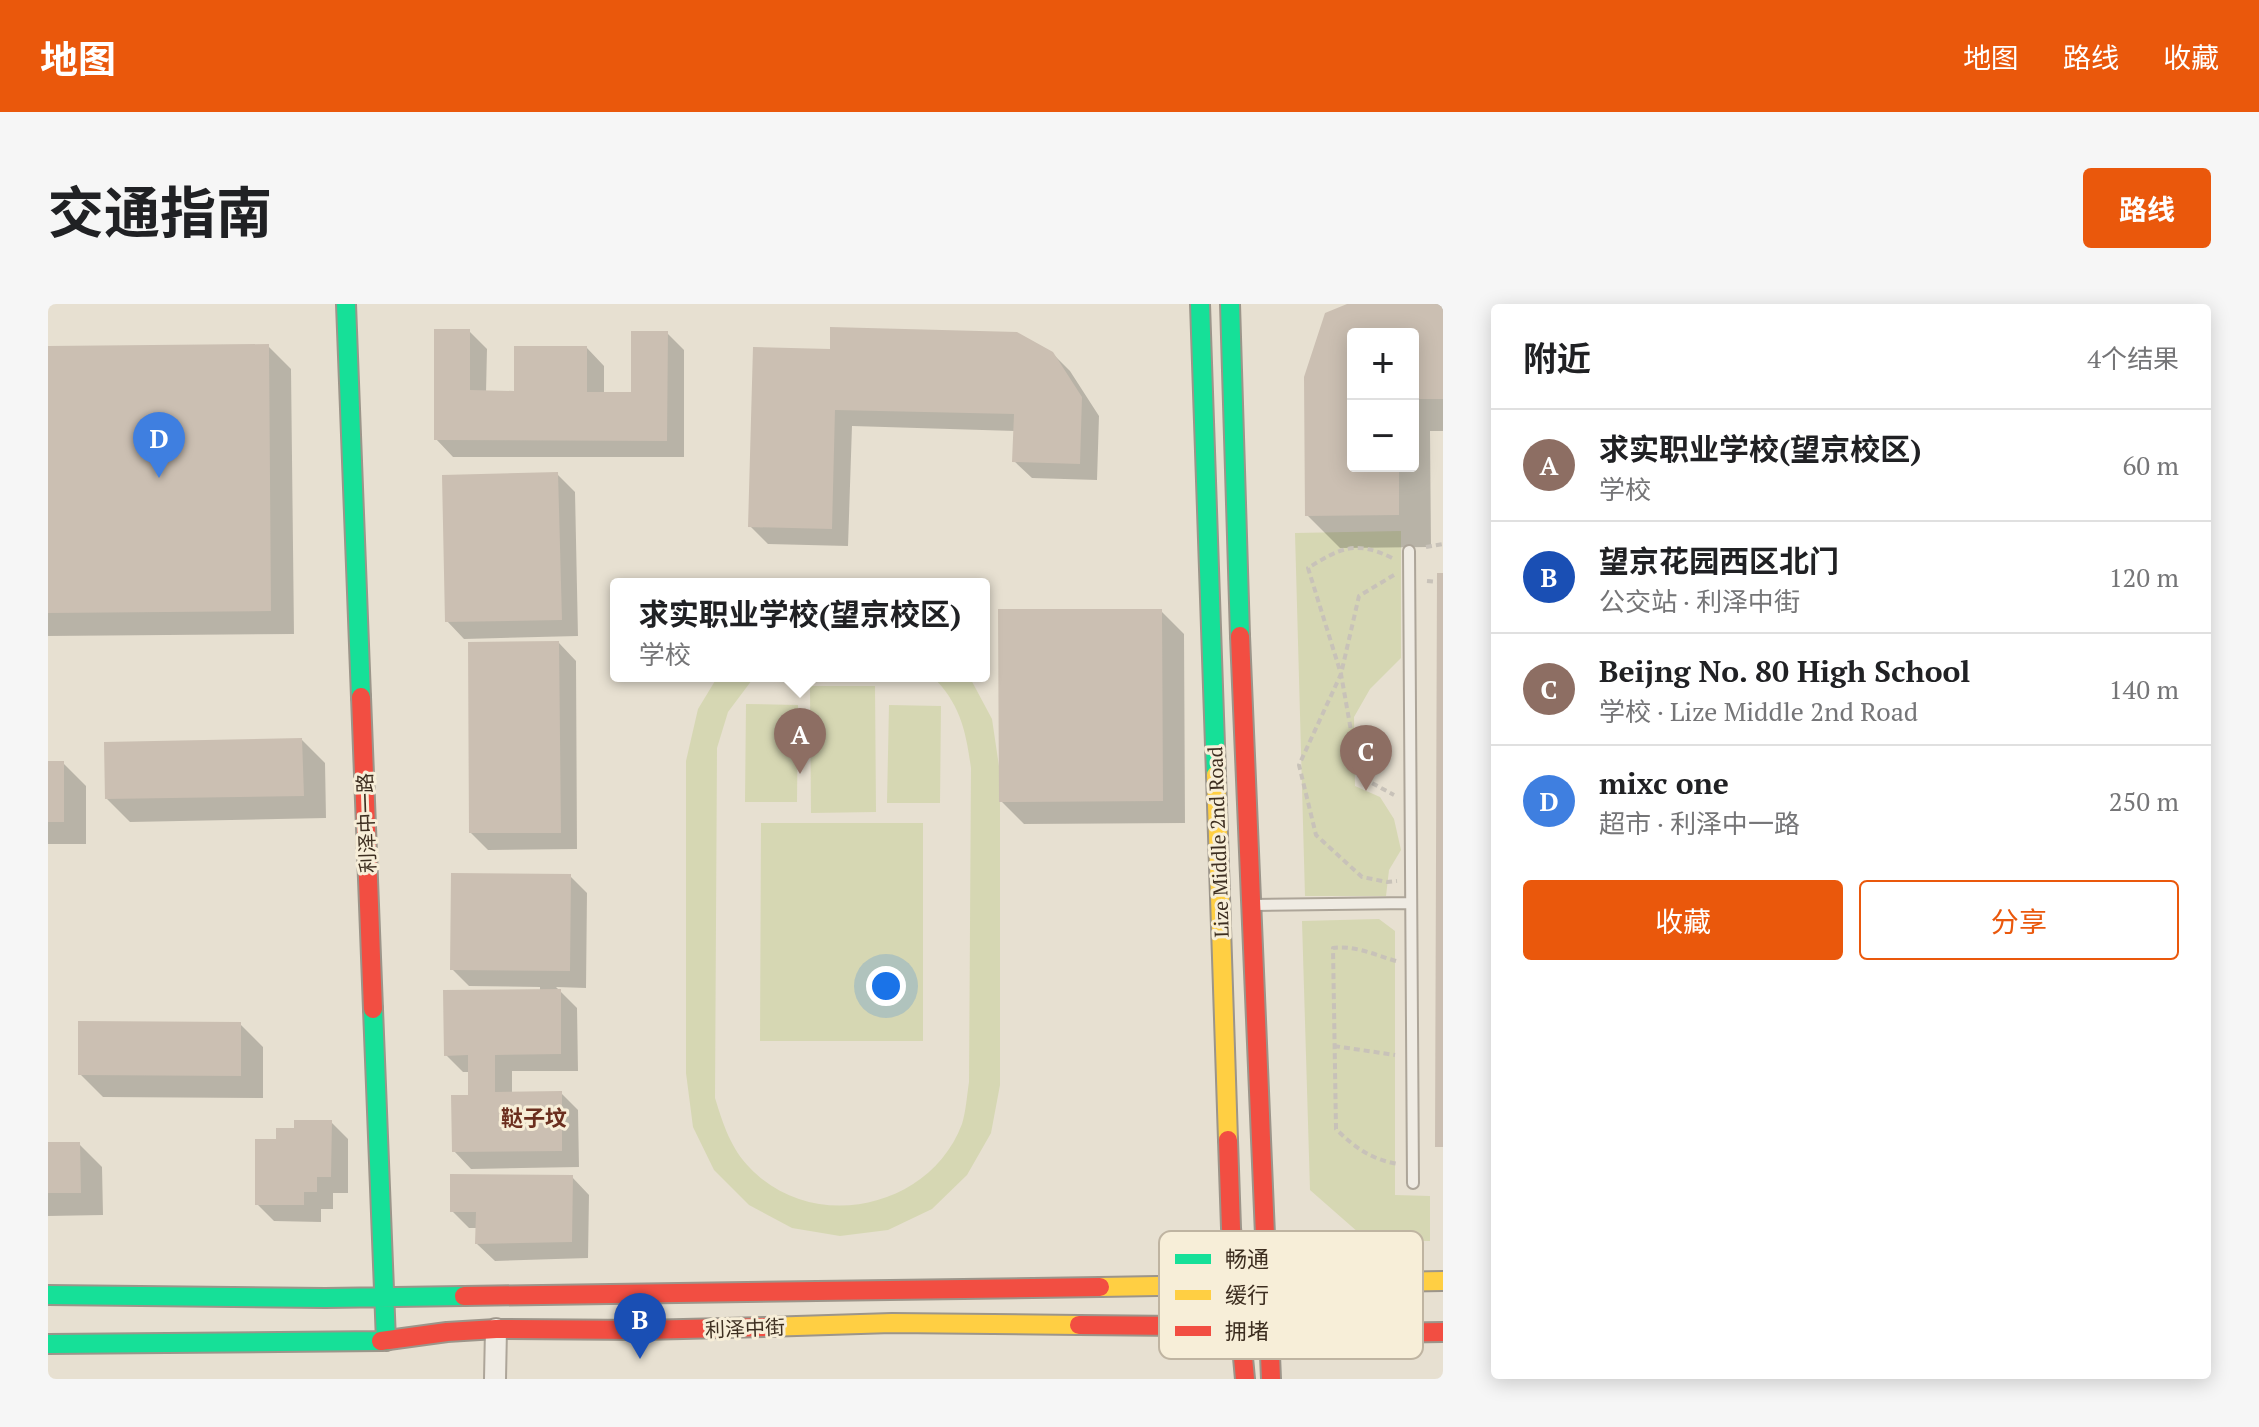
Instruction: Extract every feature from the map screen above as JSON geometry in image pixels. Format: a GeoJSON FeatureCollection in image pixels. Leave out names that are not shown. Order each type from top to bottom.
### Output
{"type":"FeatureCollection","features":[{"type":"Feature","properties":{"kind":"street","name":"利泽中一路"},"geometry":{"type":"LineString","coordinates":[[346,304],[386,1341]]}},
{"type":"Feature","properties":{"kind":"street","name":"Lize Middle 2nd Road"},"geometry":{"type":"LineString","coordinates":[[1200,304],[1231,1231]]}},
{"type":"Feature","properties":{"kind":"street","name":"Lize Middle 2nd Road"},"geometry":{"type":"LineString","coordinates":[[1230,304],[1264,1231]]}},
{"type":"Feature","properties":{"kind":"street","name":"利泽中街"},"geometry":{"type":"LineString","coordinates":[[1423,1281],[1443,1281]]}},
{"type":"Feature","properties":{"kind":"street","name":"利泽中街"},"geometry":{"type":"LineString","coordinates":[[48,1295],[816,1292],[1159,1284]]}},
{"type":"Feature","properties":{"kind":"street","name":"利泽中街"},"geometry":{"type":"LineString","coordinates":[[48,1344],[386,1341],[496,1329],[643,1330],[892,1323],[1159,1326]]}},
{"type":"Feature","properties":{"kind":"street"},"geometry":{"type":"LineString","coordinates":[[495,1379],[496,1329]]}},
{"type":"Feature","properties":{"kind":"street","name":"Lize Middle 2nd Road"},"geometry":{"type":"LineString","coordinates":[[1244,1359],[1245,1379]]}},
{"type":"Feature","properties":{"kind":"street","name":"Lize Middle 2nd Road"},"geometry":{"type":"LineString","coordinates":[[1270,1359],[1271,1379]]}},
{"type":"Feature","properties":{"kind":"lane"},"geometry":{"type":"LineString","coordinates":[[1409,551],[1413,1183]]}},
{"type":"Feature","properties":{"kind":"lane"},"geometry":{"type":"LineString","coordinates":[[1251,905],[1411,903]]}},
{"type":"Feature","properties":{"kind":"path"},"geometry":{"type":"LineString","coordinates":[[1427,547],[1443,544]]}},
{"type":"Feature","properties":{"kind":"path"},"geometry":{"type":"LineString","coordinates":[[1409,566],[1371,547],[1339,549],[1308,568],[1341,674],[1359,776],[1411,804]]}},
{"type":"Feature","properties":{"kind":"path"},"geometry":{"type":"LineString","coordinates":[[1409,566],[1359,596],[1341,674],[1299,765],[1316,835],[1362,877],[1387,882],[1411,879]]}},
{"type":"Feature","properties":{"kind":"path"},"geometry":{"type":"LineString","coordinates":[[1412,966],[1361,950],[1333,948],[1336,1129],[1357,1150],[1386,1162],[1413,1166]]}},
{"type":"Feature","properties":{"kind":"path"},"geometry":{"type":"LineString","coordinates":[[1334,1046],[1413,1058]]}},
{"type":"Feature","properties":{"kind":"green space"},"geometry":{"type":"Polygon","coordinates":[[[1401,531],[1401,658],[1370,689],[1354,717],[1355,786],[1380,797],[1394,819],[1401,850],[1389,870],[1386,896],[1305,896],[1295,533],[1401,531]]]}},
{"type":"Feature","properties":{"kind":"green space"},"geometry":{"type":"Polygon","coordinates":[[[714,682],[750,682],[728,712],[717,748],[715,1098],[728,1136],[750,1168],[776,1189],[805,1201],[836,1205],[868,1203],[897,1193],[924,1176],[946,1153],[962,1124],[969,1082],[971,768],[960,718],[938,682],[972,682],[992,719],[1000,773],[1000,1085],[991,1133],[967,1175],[932,1209],[888,1230],[840,1236],[792,1228],[749,1205],[714,1170],[693,1127],[686,1073],[686,761],[698,709],[714,682]]]}},
{"type":"Feature","properties":{"kind":"green space"},"geometry":{"type":"Polygon","coordinates":[[[810,686],[875,686],[876,812],[811,813],[810,686]]]}},
{"type":"Feature","properties":{"kind":"green space"},"geometry":{"type":"Polygon","coordinates":[[[746,704],[798,705],[797,802],[745,802],[746,704]]]}},
{"type":"Feature","properties":{"kind":"green space"},"geometry":{"type":"Polygon","coordinates":[[[889,705],[941,706],[940,803],[887,803],[889,705]]]}},
{"type":"Feature","properties":{"kind":"green space"},"geometry":{"type":"Polygon","coordinates":[[[761,823],[923,823],[923,1041],[760,1041],[761,823]]]}},
{"type":"Feature","properties":{"kind":"green space"},"geometry":{"type":"Polygon","coordinates":[[[1379,919],[1395,931],[1395,1195],[1430,1196],[1430,1241],[1423,1241],[1423,1231],[1357,1231],[1310,1190],[1302,921],[1379,919]]]}},
{"type":"Feature","properties":{"kind":"building"},"geometry":{"type":"Polygon","coordinates":[[[1347,304],[1443,304],[1443,399],[1419,399],[1419,328],[1347,328],[1347,472],[1399,472],[1399,515],[1305,516],[1304,377],[1325,313],[1347,304]]]}},
{"type":"Feature","properties":{"kind":"building"},"geometry":{"type":"Polygon","coordinates":[[[830,327],[1017,332],[1053,352],[1082,397],[1080,464],[1012,462],[1014,414],[835,410],[832,529],[748,527],[753,347],[830,349],[830,327]]]}},
{"type":"Feature","properties":{"kind":"building"},"geometry":{"type":"Polygon","coordinates":[[[434,329],[470,329],[470,390],[514,391],[514,346],[587,346],[587,392],[631,392],[631,331],[668,331],[667,441],[434,440],[434,329]]]}},
{"type":"Feature","properties":{"kind":"building"},"geometry":{"type":"Polygon","coordinates":[[[269,344],[271,611],[48,613],[48,346],[269,344]]]}},
{"type":"Feature","properties":{"kind":"building"},"geometry":{"type":"Polygon","coordinates":[[[558,472],[562,620],[445,622],[442,475],[558,472]]]}},
{"type":"Feature","properties":{"kind":"building"},"geometry":{"type":"Polygon","coordinates":[[[1437,573],[1443,573],[1443,1147],[1435,1147],[1437,573]]]}},
{"type":"Feature","properties":{"kind":"building"},"geometry":{"type":"Polygon","coordinates":[[[998,609],[1162,609],[1163,801],[999,802],[998,609]]]}},
{"type":"Feature","properties":{"kind":"building"},"geometry":{"type":"Polygon","coordinates":[[[559,641],[561,833],[469,833],[468,642],[559,641]]]}},
{"type":"Feature","properties":{"kind":"building"},"geometry":{"type":"Polygon","coordinates":[[[302,738],[304,796],[105,799],[104,742],[302,738]]]}},
{"type":"Feature","properties":{"kind":"building"},"geometry":{"type":"Polygon","coordinates":[[[48,761],[64,761],[64,822],[48,822],[48,761]]]}},
{"type":"Feature","properties":{"kind":"building"},"geometry":{"type":"Polygon","coordinates":[[[451,873],[571,874],[570,971],[450,970],[451,873]]]}},
{"type":"Feature","properties":{"kind":"building"},"geometry":{"type":"Polygon","coordinates":[[[561,989],[561,1054],[495,1055],[495,1092],[562,1091],[562,1151],[452,1152],[451,1095],[468,1095],[468,1055],[444,1056],[443,990],[561,989]]]}},
{"type":"Feature","properties":{"kind":"building"},"geometry":{"type":"Polygon","coordinates":[[[78,1021],[241,1022],[241,1076],[78,1075],[78,1021]]]}},
{"type":"Feature","properties":{"kind":"building"},"geometry":{"type":"Polygon","coordinates":[[[294,1120],[332,1120],[331,1177],[317,1177],[317,1192],[304,1192],[304,1205],[255,1205],[255,1139],[276,1139],[276,1128],[294,1128],[294,1120]]]}},
{"type":"Feature","properties":{"kind":"building"},"geometry":{"type":"Polygon","coordinates":[[[48,1142],[80,1142],[81,1193],[48,1193],[48,1142]]]}},
{"type":"Feature","properties":{"kind":"building"},"geometry":{"type":"Polygon","coordinates":[[[450,1174],[573,1175],[572,1242],[475,1244],[476,1212],[450,1212],[450,1174]]]}},
{"type":"Feature","properties":{"kind":"traffic: fast"},"geometry":{"type":"LineString","coordinates":[[346,304],[361,697]]}},
{"type":"Feature","properties":{"kind":"traffic: fast"},"geometry":{"type":"LineString","coordinates":[[1200,304],[1216,775]]}},
{"type":"Feature","properties":{"kind":"traffic: fast"},"geometry":{"type":"LineString","coordinates":[[1230,304],[1240,636]]}},
{"type":"Feature","properties":{"kind":"traffic: fast"},"geometry":{"type":"LineString","coordinates":[[373,1009],[386,1341]]}},
{"type":"Feature","properties":{"kind":"traffic: fast"},"geometry":{"type":"LineString","coordinates":[[48,1295],[464,1296]]}},
{"type":"Feature","properties":{"kind":"traffic: fast"},"geometry":{"type":"LineString","coordinates":[[48,1344],[381,1341]]}},
{"type":"Feature","properties":{"kind":"traffic: slow"},"geometry":{"type":"LineString","coordinates":[[1216,775],[1228,1140]]}},
{"type":"Feature","properties":{"kind":"traffic: slow"},"geometry":{"type":"LineString","coordinates":[[1423,1281],[1443,1281]]}},
{"type":"Feature","properties":{"kind":"traffic: slow"},"geometry":{"type":"LineString","coordinates":[[1100,1287],[1159,1286]]}},
{"type":"Feature","properties":{"kind":"traffic: slow"},"geometry":{"type":"LineString","coordinates":[[765,1327],[892,1323],[1079,1325]]}},
{"type":"Feature","properties":{"kind":"traffic: jam"},"geometry":{"type":"LineString","coordinates":[[1240,636],[1265,1231]]}},
{"type":"Feature","properties":{"kind":"traffic: jam"},"geometry":{"type":"LineString","coordinates":[[361,697],[373,1009]]}},
{"type":"Feature","properties":{"kind":"traffic: jam"},"geometry":{"type":"LineString","coordinates":[[1228,1140],[1231,1231]]}},
{"type":"Feature","properties":{"kind":"traffic: jam"},"geometry":{"type":"LineString","coordinates":[[464,1296],[1100,1287]]}},
{"type":"Feature","properties":{"kind":"traffic: jam"},"geometry":{"type":"LineString","coordinates":[[1079,1325],[1159,1326]]}},
{"type":"Feature","properties":{"kind":"traffic: jam"},"geometry":{"type":"LineString","coordinates":[[381,1341],[496,1329],[765,1327]]}},
{"type":"Feature","properties":{"kind":"traffic: jam"},"geometry":{"type":"LineString","coordinates":[[1423,1332],[1443,1332]]}},
{"type":"Feature","properties":{"kind":"traffic: jam"},"geometry":{"type":"LineString","coordinates":[[1243,1359],[1245,1379]]}},
{"type":"Feature","properties":{"kind":"traffic: jam"},"geometry":{"type":"LineString","coordinates":[[1270,1359],[1271,1379]]}},
{"type":"Feature","properties":{"kind":"place","name":"mixc one"},"geometry":{"type":"Point","coordinates":[159,478]}},
{"type":"Feature","properties":{"kind":"place","name":"求实职业学校(望京校区)"},"geometry":{"type":"Point","coordinates":[800,774]}},
{"type":"Feature","properties":{"kind":"place","name":"Beijng No. 80 High School"},"geometry":{"type":"Point","coordinates":[1366,791]}},
{"type":"Feature","properties":{"kind":"place","name":"望京花园西区北门"},"geometry":{"type":"Point","coordinates":[640,1359]}},
{"type":"Feature","properties":{"kind":"district","name":"鞑子坟"},"geometry":{"type":"Point","coordinates":[534,1117]}}]}
